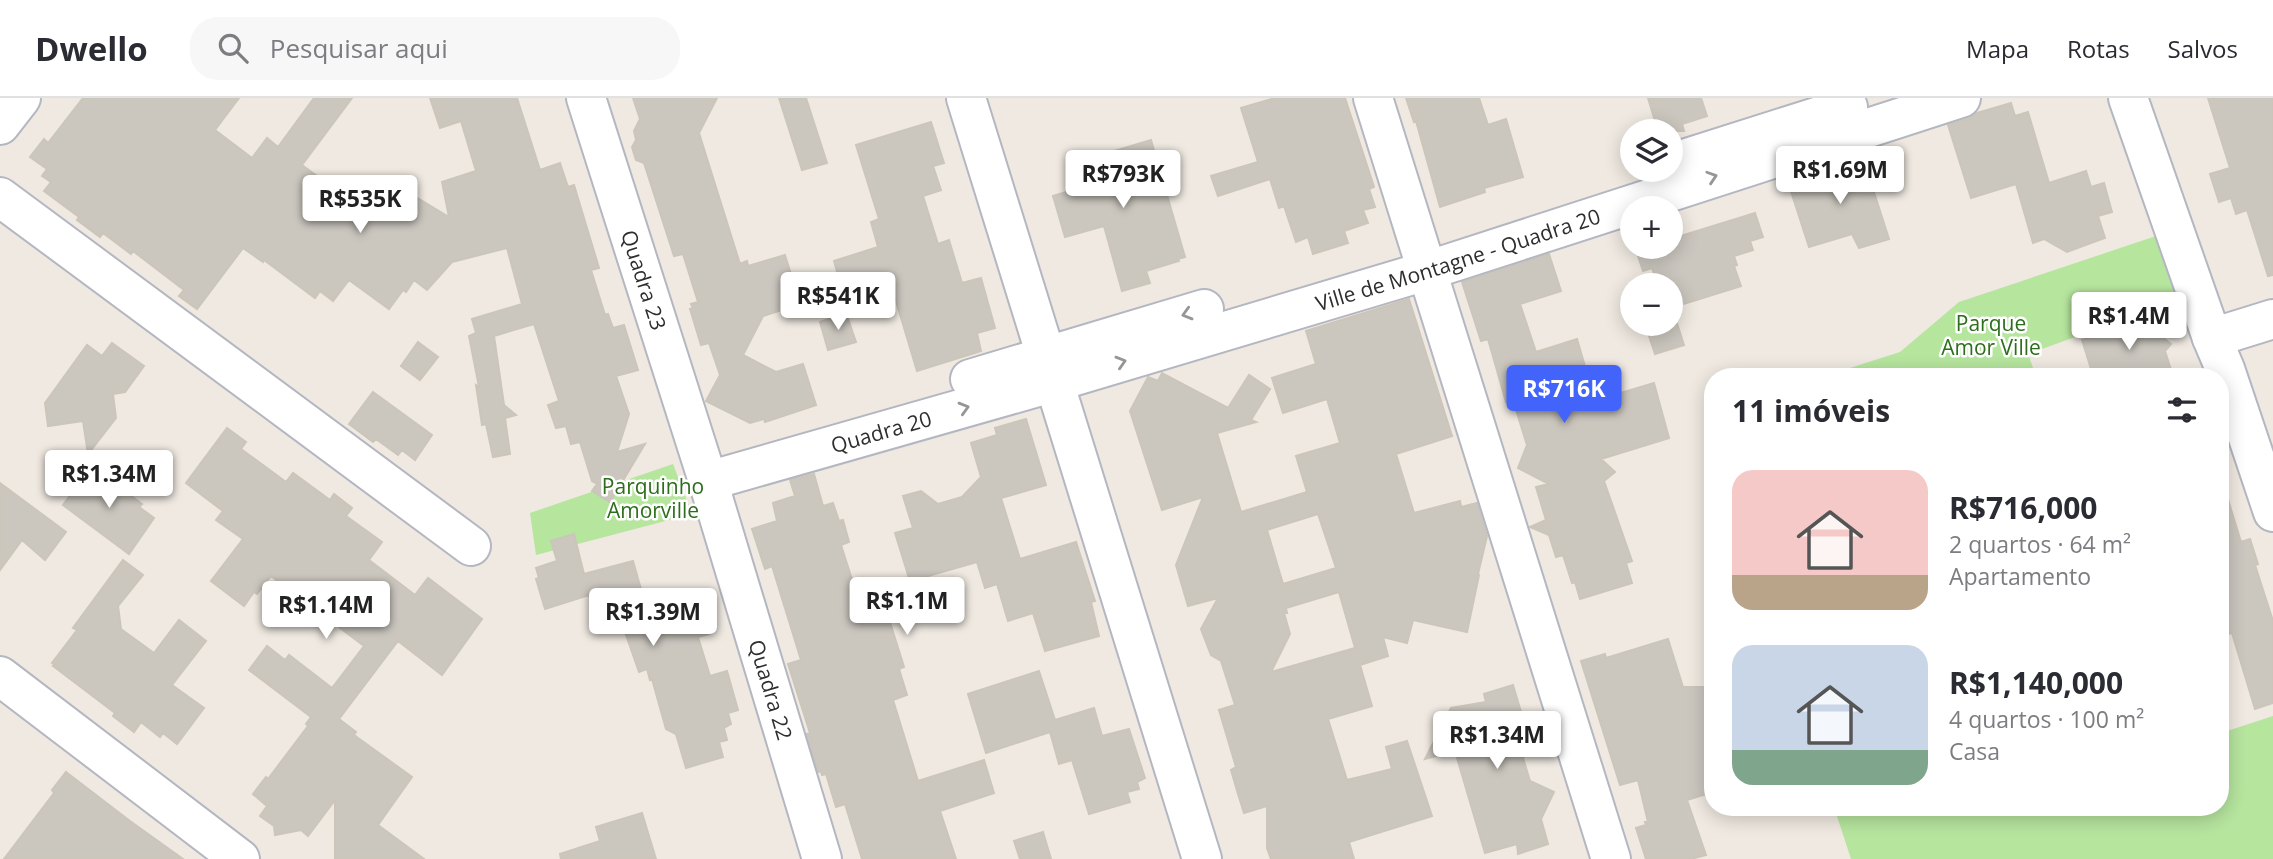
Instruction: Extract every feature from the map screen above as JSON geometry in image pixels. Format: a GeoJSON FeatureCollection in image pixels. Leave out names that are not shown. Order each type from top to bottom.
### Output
{"type":"FeatureCollection","features":[{"type":"Feature","properties":{"kind":"street"},"geometry":{"type":"LineString","coordinates":[[0,125],[21,98]]}},
{"type":"Feature","properties":{"kind":"street","name":"Quadra 23"},"geometry":{"type":"LineString","coordinates":[[586,98],[705,471]]}},
{"type":"Feature","properties":{"kind":"street"},"geometry":{"type":"LineString","coordinates":[[967,98],[1060,366],[1224,859]]}},
{"type":"Feature","properties":{"kind":"street"},"geometry":{"type":"LineString","coordinates":[[988,98],[1060,366],[1202,859]]}},
{"type":"Feature","properties":{"kind":"street"},"geometry":{"type":"LineString","coordinates":[[1373,98],[1611,859]]}},
{"type":"Feature","properties":{"kind":"street","name":"Ville de Montagne - Quadra 20"},"geometry":{"type":"LineString","coordinates":[[1683,159],[1777,126],[1877,98]]}},
{"type":"Feature","properties":{"kind":"street","name":"Ville de Montagne - Quadra 20"},"geometry":{"type":"LineString","coordinates":[[1060,366],[1422,259],[1777,126],[1961,98]]}},
{"type":"Feature","properties":{"kind":"street"},"geometry":{"type":"LineString","coordinates":[[2128,98],[2221,351]]}},
{"type":"Feature","properties":{"kind":"street"},"geometry":{"type":"LineString","coordinates":[[2147,98],[2226,368]]}},
{"type":"Feature","properties":{"kind":"street","name":"Ville de Montagne - Quadra 20"},"geometry":{"type":"LineString","coordinates":[[1422,259],[1620,182]]}},
{"type":"Feature","properties":{"kind":"street"},"geometry":{"type":"LineString","coordinates":[[0,197],[471,546]]}},
{"type":"Feature","properties":{"kind":"street"},"geometry":{"type":"LineString","coordinates":[[2221,351],[2273,319]]}},
{"type":"Feature","properties":{"kind":"street"},"geometry":{"type":"LineString","coordinates":[[2221,351],[2273,340]]}},
{"type":"Feature","properties":{"kind":"street","name":"Quadra 20"},"geometry":{"type":"LineString","coordinates":[[705,471],[1060,366]]}},
{"type":"Feature","properties":{"kind":"street"},"geometry":{"type":"LineString","coordinates":[[2229,376],[2273,512]]}},
{"type":"Feature","properties":{"kind":"street","name":"Quadra 22"},"geometry":{"type":"LineString","coordinates":[[705,471],[822,859]]}},
{"type":"Feature","properties":{"kind":"street"},"geometry":{"type":"LineString","coordinates":[[0,676],[240,859]]}},
{"type":"Feature","properties":{"kind":"green space","name":"Parque Amor Ville"},"geometry":{"type":"Polygon","coordinates":[[[2168,232],[2190,296],[2028,354],[2033,368],[1850,368],[1900,352],[1959,302],[2168,232]]]}},
{"type":"Feature","properties":{"kind":"green space","name":"Parquinho Amorville"},"geometry":{"type":"Polygon","coordinates":[[[673,464],[692,514],[536,555],[530,513],[673,464]]]}},
{"type":"Feature","properties":{"kind":"green space"},"geometry":{"type":"Polygon","coordinates":[[[2273,716],[2273,859],[1851,859],[1837,816],[2229,816],[2229,730],[2273,716]]]}},
{"type":"Feature","properties":{"kind":"building"},"geometry":{"type":"Polygon","coordinates":[[[83,98],[239,98],[215,130],[252,158],[267,138],[278,147],[314,98],[352,98],[302,165],[363,210],[386,179],[449,217],[442,182],[476,171],[461,121],[440,128],[430,98],[517,98],[540,170],[560,163],[568,187],[574,185],[599,268],[591,270],[605,315],[608,314],[613,328],[624,325],[638,370],[616,376],[629,414],[617,452],[645,444],[610,502],[592,491],[597,484],[592,481],[580,442],[571,444],[566,426],[556,428],[548,405],[559,401],[534,324],[494,336],[504,405],[516,415],[505,418],[510,454],[493,457],[486,424],[482,425],[476,385],[479,387],[469,336],[476,333],[472,319],[522,304],[507,248],[452,262],[427,290],[414,280],[389,309],[349,280],[333,301],[320,291],[315,298],[264,260],[263,262],[243,248],[197,309],[179,296],[184,290],[133,251],[131,254],[103,233],[100,237],[77,220],[79,217],[44,191],[51,182],[42,176],[47,169],[30,157],[44,139],[48,143],[83,98]]]}},
{"type":"Feature","properties":{"kind":"building"},"geometry":{"type":"Polygon","coordinates":[[[633,98],[717,98],[699,133],[740,264],[747,261],[748,266],[785,255],[800,304],[763,316],[743,355],[776,372],[803,364],[816,405],[765,422],[764,419],[750,423],[706,401],[720,375],[709,343],[701,345],[690,309],[693,308],[691,304],[698,302],[683,254],[674,256],[644,163],[636,160],[632,147],[636,140],[634,131],[640,119],[633,98]]]}},
{"type":"Feature","properties":{"kind":"building"},"geometry":{"type":"Polygon","coordinates":[[[779,98],[806,98],[827,163],[802,170],[779,98]]]}},
{"type":"Feature","properties":{"kind":"building"},"geometry":{"type":"Polygon","coordinates":[[[1275,98],[1345,98],[1374,187],[1369,189],[1375,207],[1363,210],[1368,223],[1344,231],[1348,243],[1313,254],[1308,237],[1296,242],[1284,206],[1279,208],[1270,179],[1218,196],[1211,176],[1258,162],[1241,108],[1275,98]]]}},
{"type":"Feature","properties":{"kind":"building"},"geometry":{"type":"Polygon","coordinates":[[[1406,98],[1479,98],[1488,125],[1506,119],[1523,177],[1484,188],[1485,192],[1440,207],[1416,121],[1414,122],[1406,98]]]}},
{"type":"Feature","properties":{"kind":"building"},"geometry":{"type":"Polygon","coordinates":[[[1648,98],[1701,98],[1707,116],[1683,124],[1683,119],[1654,119],[1648,98]]]}},
{"type":"Feature","properties":{"kind":"building"},"geometry":{"type":"Polygon","coordinates":[[[2208,98],[2273,98],[2273,275],[2268,276],[2247,210],[2236,214],[2231,198],[2219,202],[2210,174],[2230,168],[2208,98]]]}},
{"type":"Feature","properties":{"kind":"building"},"geometry":{"type":"Polygon","coordinates":[[[2011,103],[2015,116],[2028,112],[2049,183],[2086,171],[2091,187],[2104,183],[2112,212],[2098,216],[2105,238],[2067,252],[2044,239],[2033,243],[2016,184],[1971,198],[1948,125],[2011,103]]]}},
{"type":"Feature","properties":{"kind":"building"},"geometry":{"type":"Polygon","coordinates":[[[931,122],[944,163],[933,166],[941,190],[923,196],[938,244],[949,240],[962,283],[981,278],[995,328],[977,333],[981,351],[917,371],[893,291],[891,292],[886,279],[843,293],[834,261],[878,247],[871,222],[879,219],[856,145],[931,122]]]}},
{"type":"Feature","properties":{"kind":"building"},"geometry":{"type":"Polygon","coordinates":[[[1151,140],[1185,257],[1146,271],[1150,283],[1122,291],[1104,226],[1065,237],[1053,196],[1076,189],[1067,159],[1090,152],[1091,158],[1151,140]]]}},
{"type":"Feature","properties":{"kind":"building"},"geometry":{"type":"Polygon","coordinates":[[[1863,158],[1889,239],[1859,248],[1852,234],[1809,247],[1789,185],[1863,158]]]}},
{"type":"Feature","properties":{"kind":"building"},"geometry":{"type":"Polygon","coordinates":[[[1755,213],[1763,237],[1750,241],[1753,250],[1734,256],[1737,265],[1734,266],[1741,286],[1683,304],[1683,273],[1654,273],[1652,268],[1643,271],[1639,259],[1683,259],[1683,235],[1755,213]]]}},
{"type":"Feature","properties":{"kind":"building"},"geometry":{"type":"Polygon","coordinates":[[[1549,254],[1561,291],[1520,304],[1536,352],[1577,339],[1591,387],[1600,384],[1604,398],[1654,383],[1669,438],[1601,459],[1615,472],[1604,481],[1632,561],[1626,563],[1632,583],[1580,599],[1563,555],[1556,557],[1549,535],[1530,527],[1546,520],[1536,487],[1549,484],[1518,468],[1527,445],[1513,400],[1506,402],[1488,339],[1481,341],[1462,282],[1549,254]]]}},
{"type":"Feature","properties":{"kind":"building"},"geometry":{"type":"Polygon","coordinates":[[[1409,299],[1452,436],[1396,454],[1414,513],[1460,501],[1461,507],[1477,503],[1487,536],[1467,632],[1413,620],[1407,643],[1383,637],[1388,656],[1360,665],[1372,706],[1328,719],[1347,780],[1392,769],[1386,747],[1407,741],[1432,816],[1349,842],[1354,859],[1271,859],[1267,848],[1267,806],[1244,813],[1231,770],[1236,767],[1219,710],[1235,705],[1221,661],[1211,655],[1201,629],[1218,598],[1188,606],[1176,565],[1203,497],[1162,510],[1130,411],[1148,377],[1158,381],[1162,373],[1228,408],[1249,375],[1270,389],[1251,420],[1256,422],[1217,433],[1241,512],[1307,492],[1296,456],[1340,443],[1327,399],[1283,413],[1272,378],[1316,364],[1306,331],[1409,299]],[[1318,514],[1267,530],[1283,584],[1336,568],[1318,514]],[[1339,592],[1286,608],[1287,613],[1284,613],[1290,634],[1271,672],[1355,648],[1339,592]]]}},
{"type":"Feature","properties":{"kind":"building"},"geometry":{"type":"Polygon","coordinates":[[[846,313],[856,342],[828,350],[820,322],[846,313]]]}},
{"type":"Feature","properties":{"kind":"building"},"geometry":{"type":"Polygon","coordinates":[[[2151,319],[2154,330],[2171,344],[2165,351],[2170,368],[2091,368],[2082,340],[2151,319]]]}},
{"type":"Feature","properties":{"kind":"building"},"geometry":{"type":"Polygon","coordinates":[[[1649,336],[1681,336],[1684,345],[1655,354],[1649,336]]]}},
{"type":"Feature","properties":{"kind":"building"},"geometry":{"type":"Polygon","coordinates":[[[418,342],[438,357],[420,380],[401,366],[418,342]]]}},
{"type":"Feature","properties":{"kind":"building"},"geometry":{"type":"Polygon","coordinates":[[[112,343],[144,366],[125,392],[113,394],[116,418],[88,454],[83,421],[48,426],[45,403],[87,345],[102,356],[112,343]]]}},
{"type":"Feature","properties":{"kind":"building"},"geometry":{"type":"Polygon","coordinates":[[[373,392],[432,435],[415,460],[402,450],[398,455],[376,439],[373,442],[349,424],[373,392]]]}},
{"type":"Feature","properties":{"kind":"building"},"geometry":{"type":"Polygon","coordinates":[[[1026,419],[1046,485],[1001,498],[1020,559],[1076,542],[1095,601],[1091,602],[1099,636],[1045,651],[1033,613],[1008,621],[997,584],[985,588],[977,562],[914,580],[921,609],[889,619],[904,667],[899,669],[907,695],[893,700],[918,781],[984,760],[994,793],[940,811],[956,859],[862,859],[845,804],[836,807],[826,774],[818,772],[807,734],[810,733],[788,664],[801,660],[772,566],[765,569],[752,529],[777,521],[773,503],[795,496],[790,480],[814,474],[823,506],[833,503],[839,521],[843,520],[849,542],[841,545],[857,595],[909,578],[895,533],[913,528],[903,496],[921,491],[938,504],[962,497],[981,477],[971,443],[997,435],[995,428],[1026,419]]]}},
{"type":"Feature","properties":{"kind":"building"},"geometry":{"type":"Polygon","coordinates":[[[227,428],[246,442],[241,449],[286,482],[293,473],[330,500],[334,494],[352,508],[346,516],[382,542],[369,560],[415,595],[428,578],[482,619],[442,675],[398,641],[339,719],[356,732],[354,735],[412,777],[378,825],[424,859],[335,859],[335,800],[308,836],[301,830],[275,835],[274,826],[260,816],[267,806],[253,794],[266,777],[268,779],[308,726],[306,724],[311,717],[249,670],[267,646],[285,660],[289,655],[332,688],[364,646],[271,576],[244,606],[211,581],[243,539],[216,520],[223,511],[186,483],[227,428]]]}},
{"type":"Feature","properties":{"kind":"building"},"geometry":{"type":"Polygon","coordinates":[[[92,466],[142,504],[139,507],[154,518],[129,554],[63,505],[92,466]]]}},
{"type":"Feature","properties":{"kind":"building"},"geometry":{"type":"Polygon","coordinates":[[[0,483],[66,532],[45,560],[22,540],[0,570],[0,483]]]}},
{"type":"Feature","properties":{"kind":"building"},"geometry":{"type":"Polygon","coordinates":[[[2229,503],[2241,542],[2250,539],[2258,564],[2255,565],[2273,621],[2273,703],[2255,709],[2232,633],[2229,634],[2229,503]]]}},
{"type":"Feature","properties":{"kind":"building"},"geometry":{"type":"Polygon","coordinates":[[[574,534],[584,574],[633,561],[648,614],[651,613],[652,618],[702,602],[712,633],[698,637],[710,676],[727,671],[738,710],[728,713],[731,724],[724,728],[727,740],[719,742],[723,757],[686,768],[676,734],[666,729],[652,679],[650,680],[647,669],[639,672],[617,609],[596,616],[589,595],[545,609],[536,579],[539,578],[536,568],[557,561],[551,541],[574,534]]]}},
{"type":"Feature","properties":{"kind":"building"},"geometry":{"type":"Polygon","coordinates":[[[123,560],[143,575],[118,606],[121,629],[154,653],[179,620],[206,641],[172,685],[204,708],[177,744],[163,733],[160,737],[141,722],[134,732],[113,716],[115,713],[52,663],[77,630],[73,628],[123,560]]]}},
{"type":"Feature","properties":{"kind":"building"},"geometry":{"type":"Polygon","coordinates":[[[1668,639],[1683,687],[1703,687],[1704,795],[1687,800],[1706,855],[1691,859],[1646,859],[1636,828],[1648,822],[1638,780],[1620,785],[1581,661],[1605,654],[1606,658],[1668,639]]]}},
{"type":"Feature","properties":{"kind":"building"},"geometry":{"type":"Polygon","coordinates":[[[1039,671],[1055,720],[1094,708],[1102,736],[1129,729],[1145,778],[1137,782],[1139,789],[1127,792],[1130,802],[1089,814],[1072,760],[1059,764],[1050,732],[986,753],[968,694],[1039,671]]]}},
{"type":"Feature","properties":{"kind":"building"},"geometry":{"type":"Polygon","coordinates":[[[1513,685],[1527,732],[1535,736],[1523,758],[1530,781],[1554,792],[1541,819],[1548,844],[1518,854],[1517,844],[1485,853],[1455,751],[1425,759],[1451,708],[1486,702],[1484,694],[1513,685]]]}},
{"type":"Feature","properties":{"kind":"building"},"geometry":{"type":"Polygon","coordinates":[[[66,772],[183,859],[4,859],[54,793],[52,790],[66,772]]]}},
{"type":"Feature","properties":{"kind":"building"},"geometry":{"type":"Polygon","coordinates":[[[642,813],[656,859],[561,859],[560,854],[600,841],[596,827],[642,813]]]}},
{"type":"Feature","properties":{"kind":"building"},"geometry":{"type":"Polygon","coordinates":[[[1043,832],[1051,859],[1020,859],[1014,841],[1043,832]]]}}]}
